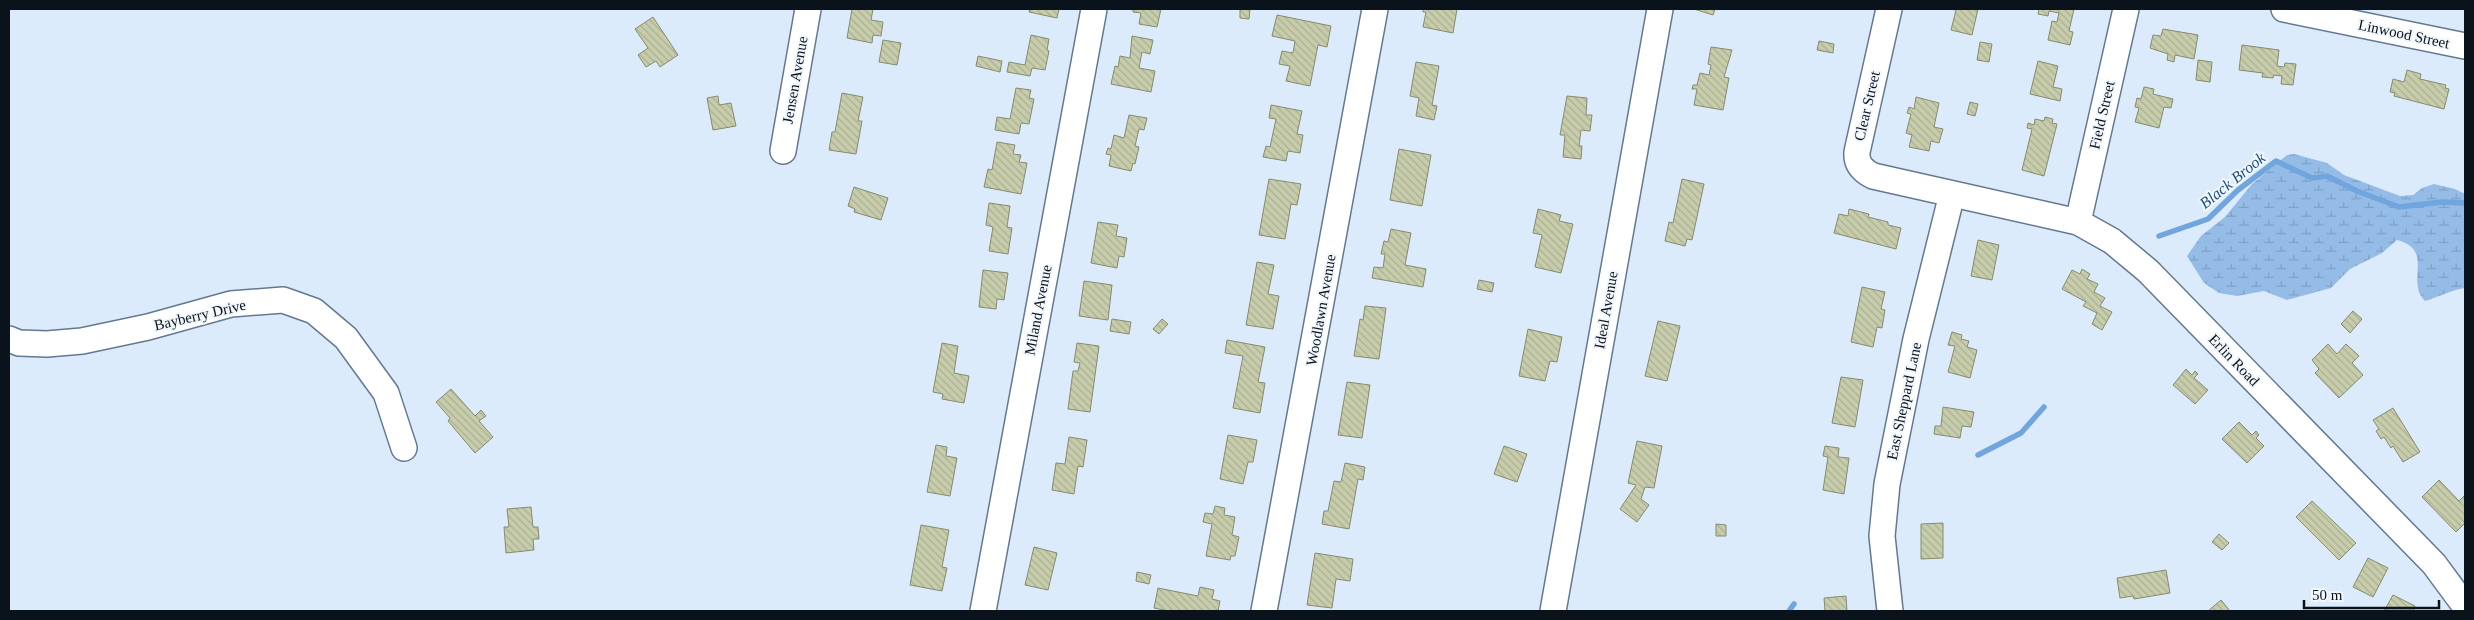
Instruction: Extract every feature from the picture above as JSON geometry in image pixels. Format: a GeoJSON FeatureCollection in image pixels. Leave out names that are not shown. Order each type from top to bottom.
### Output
{"type":"FeatureCollection","features":[{"type":"Feature","properties":{"kind":"street","name":"Jensen Avenue"},"geometry":{"type":"LineString","coordinates":[[783,151],[808,9]]}},
{"type":"Feature","properties":{"kind":"street","name":"Miland Avenue"},"geometry":{"type":"LineString","coordinates":[[982,611],[1094,9]]}},
{"type":"Feature","properties":{"kind":"street","name":"Woodlawn Avenue"},"geometry":{"type":"LineString","coordinates":[[1264,611],[1376,9]]}},
{"type":"Feature","properties":{"kind":"street","name":"Ideal Avenue"},"geometry":{"type":"LineString","coordinates":[[1553,611],[1660,9]]}},
{"type":"Feature","properties":{"kind":"street","name":"Clear Street"},"geometry":{"type":"LineString","coordinates":[[1889,9],[1857,158],[1864,172],[1873,176],[1952,194]]}},
{"type":"Feature","properties":{"kind":"street","name":"Field Street"},"geometry":{"type":"LineString","coordinates":[[2078,222],[2126,9]]}},
{"type":"Feature","properties":{"kind":"street","name":"Linwood Street"},"geometry":{"type":"LineString","coordinates":[[2284,9],[2358,16],[2465,46]]}},
{"type":"Feature","properties":{"kind":"street","name":"Erlin Road"},"geometry":{"type":"LineString","coordinates":[[1952,194],[2078,222],[2112,241],[2148,272],[2434,564],[2458,604]]}},
{"type":"Feature","properties":{"kind":"street","name":"East Sheppard Lane"},"geometry":{"type":"LineString","coordinates":[[1890,611],[1882,536],[1886,484],[1916,339],[1952,194]]}},
{"type":"Feature","properties":{"kind":"street","name":"Bayberry Drive"},"geometry":{"type":"LineString","coordinates":[[9,339],[19,343],[46,344],[82,341],[148,327],[232,304],[283,300],[314,311],[346,338],[386,393],[404,448]]}},
{"type":"Feature","properties":{"kind":"green space"},"geometry":{"type":"Polygon","coordinates":[[[2294,154],[2327,163],[2344,175],[2400,196],[2413,195],[2422,188],[2434,184],[2455,189],[2465,194],[2465,288],[2425,301],[2420,293],[2418,284],[2418,267],[2415,251],[2397,240],[2382,253],[2350,269],[2331,288],[2287,300],[2264,291],[2237,296],[2219,293],[2204,283],[2187,256],[2201,236],[2225,217],[2252,184],[2287,155],[2294,154]]]}},
{"type":"Feature","properties":{"kind":"building"},"geometry":{"type":"Polygon","coordinates":[[[852,9],[873,9],[871,20],[883,22],[881,36],[873,35],[872,43],[847,38],[852,9]]]}},
{"type":"Feature","properties":{"kind":"building"},"geometry":{"type":"Polygon","coordinates":[[[1030,9],[1059,9],[1057,18],[1029,12],[1030,9]]]}},
{"type":"Feature","properties":{"kind":"building"},"geometry":{"type":"Polygon","coordinates":[[[1133,9],[1161,9],[1157,27],[1139,24],[1141,13],[1133,12],[1133,9]]]}},
{"type":"Feature","properties":{"kind":"building"},"geometry":{"type":"Polygon","coordinates":[[[1240,9],[1250,9],[1249,19],[1240,18],[1240,9]]]}},
{"type":"Feature","properties":{"kind":"building"},"geometry":{"type":"Polygon","coordinates":[[[1423,9],[1457,9],[1453,33],[1423,27],[1426,12],[1423,12],[1423,9]]]}},
{"type":"Feature","properties":{"kind":"building"},"geometry":{"type":"Polygon","coordinates":[[[1694,9],[1715,9],[1713,15],[1694,9]]]}},
{"type":"Feature","properties":{"kind":"building"},"geometry":{"type":"Polygon","coordinates":[[[1950,9],[1978,9],[1972,35],[1951,30],[1956,10],[1950,9]]]}},
{"type":"Feature","properties":{"kind":"building"},"geometry":{"type":"Polygon","coordinates":[[[2039,9],[2074,9],[2069,31],[2073,32],[2070,45],[2048,40],[2052,21],[2057,22],[2059,13],[2049,11],[2048,16],[2038,14],[2039,9]]]}},
{"type":"Feature","properties":{"kind":"building"},"geometry":{"type":"Polygon","coordinates":[[[1277,15],[1331,26],[1327,47],[1318,45],[1310,86],[1286,81],[1290,66],[1279,64],[1282,51],[1293,53],[1295,41],[1272,36],[1277,15]]]}},
{"type":"Feature","properties":{"kind":"building"},"geometry":{"type":"Polygon","coordinates":[[[653,17],[678,55],[660,67],[656,61],[646,67],[638,55],[648,48],[635,29],[653,17]]]}},
{"type":"Feature","properties":{"kind":"building"},"geometry":{"type":"Polygon","coordinates":[[[2163,29],[2198,35],[2194,59],[2175,55],[2174,62],[2167,60],[2168,54],[2150,48],[2153,35],[2161,36],[2163,29]]]}},
{"type":"Feature","properties":{"kind":"building"},"geometry":{"type":"Polygon","coordinates":[[[1031,35],[1049,39],[1047,50],[1049,51],[1045,70],[1032,68],[1030,76],[1007,72],[1009,62],[1025,65],[1031,35]]]}},
{"type":"Feature","properties":{"kind":"building"},"geometry":{"type":"Polygon","coordinates":[[[1132,36],[1153,40],[1150,54],[1142,52],[1139,68],[1155,71],[1151,92],[1111,84],[1115,66],[1118,67],[1120,56],[1130,58],[1132,36]]]}},
{"type":"Feature","properties":{"kind":"building"},"geometry":{"type":"Polygon","coordinates":[[[883,40],[901,43],[897,65],[879,62],[883,40]]]}},
{"type":"Feature","properties":{"kind":"building"},"geometry":{"type":"Polygon","coordinates":[[[1819,41],[1834,44],[1833,53],[1817,50],[1819,41]]]}},
{"type":"Feature","properties":{"kind":"building"},"geometry":{"type":"Polygon","coordinates":[[[1980,42],[1992,44],[1989,62],[1977,60],[1980,42]]]}},
{"type":"Feature","properties":{"kind":"building"},"geometry":{"type":"Polygon","coordinates":[[[2242,45],[2279,50],[2277,66],[2284,67],[2285,63],[2296,64],[2293,85],[2281,84],[2282,76],[2274,75],[2273,78],[2262,77],[2263,73],[2239,70],[2242,45]]]}},
{"type":"Feature","properties":{"kind":"building"},"geometry":{"type":"Polygon","coordinates":[[[1711,47],[1732,50],[1724,77],[1729,78],[1723,110],[1694,105],[1697,89],[1692,89],[1693,85],[1697,85],[1700,73],[1709,75],[1711,65],[1708,64],[1711,47]]]}},
{"type":"Feature","properties":{"kind":"building"},"geometry":{"type":"Polygon","coordinates":[[[978,56],[1002,61],[1000,72],[976,66],[978,56]]]}},
{"type":"Feature","properties":{"kind":"building"},"geometry":{"type":"Polygon","coordinates":[[[2198,60],[2212,62],[2210,82],[2196,80],[2198,60]]]}},
{"type":"Feature","properties":{"kind":"building"},"geometry":{"type":"Polygon","coordinates":[[[2038,61],[2058,66],[2053,87],[2062,89],[2060,101],[2030,94],[2038,61]]]}},
{"type":"Feature","properties":{"kind":"building"},"geometry":{"type":"Polygon","coordinates":[[[1416,62],[1439,66],[1432,105],[1437,106],[1434,120],[1416,116],[1419,98],[1410,96],[1416,62]]]}},
{"type":"Feature","properties":{"kind":"building"},"geometry":{"type":"Polygon","coordinates":[[[2407,70],[2421,74],[2420,79],[2446,85],[2445,88],[2449,89],[2444,109],[2394,96],[2395,93],[2390,92],[2393,79],[2404,82],[2407,70]]]}},
{"type":"Feature","properties":{"kind":"building"},"geometry":{"type":"Polygon","coordinates":[[[2144,87],[2154,89],[2153,94],[2173,99],[2171,108],[2164,107],[2159,128],[2135,122],[2139,108],[2135,107],[2137,98],[2141,99],[2144,87]]]}},
{"type":"Feature","properties":{"kind":"building"},"geometry":{"type":"Polygon","coordinates":[[[1016,88],[1031,90],[1029,98],[1034,99],[1029,124],[1021,123],[1019,134],[995,130],[997,117],[1010,119],[1016,88]]]}},
{"type":"Feature","properties":{"kind":"building"},"geometry":{"type":"Polygon","coordinates":[[[842,93],[863,97],[858,121],[862,121],[856,154],[829,150],[832,132],[835,132],[842,93]]]}},
{"type":"Feature","properties":{"kind":"building"},"geometry":{"type":"Polygon","coordinates":[[[718,96],[719,105],[731,103],[736,126],[713,130],[707,98],[718,96]]]}},
{"type":"Feature","properties":{"kind":"building"},"geometry":{"type":"Polygon","coordinates":[[[1567,96],[1587,98],[1586,115],[1592,115],[1590,131],[1581,130],[1579,146],[1582,146],[1581,159],[1563,157],[1565,135],[1560,135],[1567,96]]]}},
{"type":"Feature","properties":{"kind":"building"},"geometry":{"type":"Polygon","coordinates":[[[1916,97],[1939,103],[1934,127],[1943,129],[1939,143],[1931,141],[1929,151],[1909,147],[1912,135],[1906,133],[1911,114],[1907,113],[1909,107],[1914,109],[1916,97]]]}},
{"type":"Feature","properties":{"kind":"building"},"geometry":{"type":"Polygon","coordinates":[[[1970,102],[1978,104],[1975,116],[1967,114],[1970,102]]]}},
{"type":"Feature","properties":{"kind":"building"},"geometry":{"type":"Polygon","coordinates":[[[1271,105],[1302,111],[1297,134],[1303,135],[1300,153],[1288,151],[1286,161],[1263,157],[1266,146],[1270,147],[1276,119],[1269,118],[1271,105]]]}},
{"type":"Feature","properties":{"kind":"building"},"geometry":{"type":"Polygon","coordinates":[[[1129,115],[1147,118],[1144,130],[1139,129],[1135,146],[1139,147],[1135,164],[1133,163],[1131,171],[1109,166],[1111,155],[1106,154],[1108,148],[1111,149],[1114,135],[1124,138],[1129,115]]]}},
{"type":"Feature","properties":{"kind":"building"},"geometry":{"type":"Polygon","coordinates":[[[2045,117],[2053,119],[2052,123],[2057,124],[2044,176],[2022,170],[2032,129],[2027,128],[2028,123],[2034,125],[2035,119],[2044,121],[2045,117]]]}},
{"type":"Feature","properties":{"kind":"building"},"geometry":{"type":"Polygon","coordinates":[[[997,142],[1015,145],[1013,154],[1021,155],[1019,162],[1027,163],[1021,194],[984,187],[988,169],[992,170],[997,142]]]}},
{"type":"Feature","properties":{"kind":"building"},"geometry":{"type":"Polygon","coordinates":[[[1399,149],[1431,155],[1422,206],[1390,200],[1399,149]]]}},
{"type":"Feature","properties":{"kind":"building"},"geometry":{"type":"Polygon","coordinates":[[[1269,179],[1301,184],[1297,205],[1291,204],[1285,239],[1259,235],[1269,179]]]}},
{"type":"Feature","properties":{"kind":"building"},"geometry":{"type":"Polygon","coordinates":[[[1682,179],[1704,184],[1692,240],[1687,239],[1685,246],[1665,241],[1669,222],[1673,223],[1682,179]]]}},
{"type":"Feature","properties":{"kind":"building"},"geometry":{"type":"Polygon","coordinates":[[[854,187],[888,198],[881,220],[854,212],[855,209],[848,206],[854,187]]]}},
{"type":"Feature","properties":{"kind":"building"},"geometry":{"type":"Polygon","coordinates":[[[989,203],[1010,206],[1007,227],[1012,228],[1008,254],[989,251],[993,227],[986,225],[989,203]]]}},
{"type":"Feature","properties":{"kind":"building"},"geometry":{"type":"Polygon","coordinates":[[[1538,209],[1561,215],[1559,221],[1573,224],[1561,273],[1535,267],[1542,235],[1533,233],[1538,209]]]}},
{"type":"Feature","properties":{"kind":"building"},"geometry":{"type":"Polygon","coordinates":[[[1849,209],[1869,214],[1868,217],[1888,222],[1888,225],[1901,228],[1896,249],[1834,233],[1839,214],[1848,216],[1849,209]]]}},
{"type":"Feature","properties":{"kind":"building"},"geometry":{"type":"Polygon","coordinates":[[[1098,222],[1118,225],[1116,236],[1127,238],[1124,257],[1119,256],[1117,268],[1091,263],[1098,222]]]}},
{"type":"Feature","properties":{"kind":"building"},"geometry":{"type":"Polygon","coordinates":[[[1391,229],[1411,233],[1405,265],[1426,269],[1423,287],[1372,278],[1374,267],[1383,268],[1385,254],[1381,254],[1384,241],[1388,242],[1391,229]]]}},
{"type":"Feature","properties":{"kind":"building"},"geometry":{"type":"Polygon","coordinates":[[[1978,240],[1999,245],[1992,280],[1971,276],[1978,240]]]}},
{"type":"Feature","properties":{"kind":"building"},"geometry":{"type":"Polygon","coordinates":[[[1257,262],[1274,265],[1268,294],[1279,296],[1273,329],[1246,325],[1257,262]]]}},
{"type":"Feature","properties":{"kind":"building"},"geometry":{"type":"Polygon","coordinates":[[[2082,269],[2090,274],[2087,279],[2098,284],[2094,292],[2105,298],[2100,306],[2112,312],[2102,330],[2092,324],[2097,313],[2083,306],[2086,302],[2062,289],[2072,270],[2080,274],[2082,269]]]}},
{"type":"Feature","properties":{"kind":"building"},"geometry":{"type":"Polygon","coordinates":[[[983,270],[1008,273],[1004,300],[997,299],[996,309],[979,307],[983,270]]]}},
{"type":"Feature","properties":{"kind":"building"},"geometry":{"type":"Polygon","coordinates":[[[1479,280],[1494,283],[1492,292],[1477,289],[1479,280]]]}},
{"type":"Feature","properties":{"kind":"building"},"geometry":{"type":"Polygon","coordinates":[[[1084,281],[1112,285],[1108,320],[1079,316],[1084,281]]]}},
{"type":"Feature","properties":{"kind":"building"},"geometry":{"type":"Polygon","coordinates":[[[1862,287],[1885,292],[1881,309],[1885,310],[1882,328],[1877,327],[1873,347],[1851,342],[1862,287]]]}},
{"type":"Feature","properties":{"kind":"building"},"geometry":{"type":"Polygon","coordinates":[[[1365,306],[1386,308],[1379,359],[1354,356],[1360,319],[1363,320],[1365,306]]]}},
{"type":"Feature","properties":{"kind":"building"},"geometry":{"type":"Polygon","coordinates":[[[2353,311],[2362,319],[2350,333],[2341,324],[2353,311]]]}},
{"type":"Feature","properties":{"kind":"building"},"geometry":{"type":"Polygon","coordinates":[[[1112,319],[1131,322],[1129,334],[1110,331],[1112,319]]]}},
{"type":"Feature","properties":{"kind":"building"},"geometry":{"type":"Polygon","coordinates":[[[1162,319],[1168,324],[1159,334],[1153,329],[1162,319]]]}},
{"type":"Feature","properties":{"kind":"building"},"geometry":{"type":"Polygon","coordinates":[[[1658,321],[1680,326],[1667,381],[1645,376],[1658,321]]]}},
{"type":"Feature","properties":{"kind":"building"},"geometry":{"type":"Polygon","coordinates":[[[1528,329],[1562,337],[1557,362],[1550,361],[1545,381],[1519,376],[1528,329]]]}},
{"type":"Feature","properties":{"kind":"building"},"geometry":{"type":"Polygon","coordinates":[[[1952,332],[1962,335],[1961,339],[1969,341],[1967,347],[1977,350],[1970,378],[1948,372],[1955,346],[1948,345],[1952,332]]]}},
{"type":"Feature","properties":{"kind":"building"},"geometry":{"type":"Polygon","coordinates":[[[1227,340],[1265,347],[1258,382],[1265,383],[1260,413],[1233,408],[1243,356],[1225,353],[1227,340]]]}},
{"type":"Feature","properties":{"kind":"building"},"geometry":{"type":"Polygon","coordinates":[[[942,343],[958,346],[954,373],[969,376],[964,403],[942,399],[943,394],[933,392],[942,343]]]}},
{"type":"Feature","properties":{"kind":"building"},"geometry":{"type":"Polygon","coordinates":[[[1077,343],[1099,346],[1090,412],[1068,409],[1073,371],[1078,371],[1080,363],[1074,362],[1077,343]]]}},
{"type":"Feature","properties":{"kind":"building"},"geometry":{"type":"Polygon","coordinates":[[[2328,344],[2337,354],[2346,344],[2359,356],[2352,363],[2363,375],[2339,398],[2315,373],[2319,369],[2312,360],[2328,344]]]}},
{"type":"Feature","properties":{"kind":"building"},"geometry":{"type":"Polygon","coordinates":[[[2186,369],[2192,375],[2195,371],[2198,374],[2194,378],[2208,390],[2195,404],[2173,385],[2186,369]]]}},
{"type":"Feature","properties":{"kind":"building"},"geometry":{"type":"Polygon","coordinates":[[[1841,377],[1863,380],[1855,427],[1832,423],[1841,377]]]}},
{"type":"Feature","properties":{"kind":"building"},"geometry":{"type":"Polygon","coordinates":[[[1347,382],[1370,385],[1362,438],[1338,435],[1347,382]]]}},
{"type":"Feature","properties":{"kind":"building"},"geometry":{"type":"Polygon","coordinates":[[[451,389],[475,416],[481,410],[486,416],[479,421],[493,437],[475,453],[448,421],[450,418],[436,402],[451,389]]]}},
{"type":"Feature","properties":{"kind":"building"},"geometry":{"type":"Polygon","coordinates":[[[1943,407],[1974,412],[1971,427],[1962,426],[1960,438],[1934,434],[1935,426],[1941,426],[1943,407]]]}},
{"type":"Feature","properties":{"kind":"building"},"geometry":{"type":"Polygon","coordinates":[[[2393,408],[2420,452],[2403,462],[2393,446],[2391,448],[2384,437],[2381,439],[2376,431],[2379,429],[2373,420],[2393,408]]]}},
{"type":"Feature","properties":{"kind":"building"},"geometry":{"type":"Polygon","coordinates":[[[2239,422],[2252,435],[2256,431],[2259,435],[2256,438],[2264,446],[2247,463],[2222,439],[2239,422]]]}},
{"type":"Feature","properties":{"kind":"building"},"geometry":{"type":"Polygon","coordinates":[[[1228,435],[1257,440],[1253,462],[1248,462],[1243,484],[1220,479],[1228,435]]]}},
{"type":"Feature","properties":{"kind":"building"},"geometry":{"type":"Polygon","coordinates":[[[1069,437],[1087,440],[1083,467],[1078,466],[1074,494],[1052,490],[1056,463],[1065,464],[1069,437]]]}},
{"type":"Feature","properties":{"kind":"building"},"geometry":{"type":"Polygon","coordinates":[[[1637,441],[1662,446],[1654,488],[1645,487],[1641,499],[1649,505],[1637,522],[1620,509],[1636,485],[1628,483],[1637,441]]]}},
{"type":"Feature","properties":{"kind":"building"},"geometry":{"type":"Polygon","coordinates":[[[936,445],[947,447],[946,456],[957,458],[950,496],[927,492],[936,445]]]}},
{"type":"Feature","properties":{"kind":"building"},"geometry":{"type":"Polygon","coordinates":[[[1504,446],[1527,454],[1517,482],[1494,474],[1504,446]]]}},
{"type":"Feature","properties":{"kind":"building"},"geometry":{"type":"Polygon","coordinates":[[[1825,446],[1839,448],[1838,457],[1849,458],[1844,494],[1823,490],[1828,457],[1823,456],[1825,446]]]}},
{"type":"Feature","properties":{"kind":"building"},"geometry":{"type":"Polygon","coordinates":[[[1345,463],[1365,467],[1363,480],[1358,479],[1349,529],[1322,524],[1324,511],[1328,511],[1334,481],[1341,482],[1345,463]]]}},
{"type":"Feature","properties":{"kind":"building"},"geometry":{"type":"Polygon","coordinates":[[[2439,480],[2459,501],[2465,495],[2465,523],[2456,532],[2422,497],[2439,480]]]}},
{"type":"Feature","properties":{"kind":"building"},"geometry":{"type":"Polygon","coordinates":[[[2312,501],[2356,543],[2339,560],[2296,517],[2312,501]]]}},
{"type":"Feature","properties":{"kind":"building"},"geometry":{"type":"Polygon","coordinates":[[[1215,506],[1225,508],[1224,515],[1235,517],[1232,535],[1239,537],[1235,556],[1231,556],[1230,560],[1206,556],[1212,524],[1203,522],[1205,513],[1213,514],[1215,506]]]}},
{"type":"Feature","properties":{"kind":"building"},"geometry":{"type":"Polygon","coordinates":[[[531,507],[533,527],[538,527],[539,539],[533,539],[534,550],[506,553],[504,527],[509,527],[507,509],[531,507]]]}},
{"type":"Feature","properties":{"kind":"building"},"geometry":{"type":"Polygon","coordinates":[[[1943,523],[1943,558],[1921,559],[1921,524],[1943,523]]]}},
{"type":"Feature","properties":{"kind":"building"},"geometry":{"type":"Polygon","coordinates":[[[1716,524],[1726,525],[1726,536],[1716,536],[1716,524]]]}},
{"type":"Feature","properties":{"kind":"building"},"geometry":{"type":"Polygon","coordinates":[[[921,525],[949,530],[942,567],[947,568],[942,591],[910,585],[921,525]]]}},
{"type":"Feature","properties":{"kind":"building"},"geometry":{"type":"Polygon","coordinates":[[[2219,534],[2229,543],[2222,550],[2212,542],[2219,534]]]}},
{"type":"Feature","properties":{"kind":"building"},"geometry":{"type":"Polygon","coordinates":[[[1034,547],[1057,553],[1048,590],[1025,585],[1034,547]]]}},
{"type":"Feature","properties":{"kind":"building"},"geometry":{"type":"Polygon","coordinates":[[[1315,553],[1353,559],[1350,581],[1336,579],[1332,608],[1307,605],[1315,553]]]}},
{"type":"Feature","properties":{"kind":"building"},"geometry":{"type":"Polygon","coordinates":[[[2368,558],[2388,568],[2373,597],[2353,587],[2368,558]]]}},
{"type":"Feature","properties":{"kind":"building"},"geometry":{"type":"Polygon","coordinates":[[[2166,570],[2170,593],[2134,599],[2133,596],[2120,598],[2117,578],[2166,570]]]}},
{"type":"Feature","properties":{"kind":"building"},"geometry":{"type":"Polygon","coordinates":[[[1137,572],[1151,575],[1149,584],[1136,581],[1137,572]]]}},
{"type":"Feature","properties":{"kind":"building"},"geometry":{"type":"Polygon","coordinates":[[[1200,587],[1214,590],[1212,599],[1220,601],[1218,611],[1168,611],[1154,608],[1158,588],[1198,596],[1200,587]]]}},
{"type":"Feature","properties":{"kind":"building"},"geometry":{"type":"Polygon","coordinates":[[[2393,595],[2415,606],[2413,611],[2384,611],[2393,595]]]}},
{"type":"Feature","properties":{"kind":"building"},"geometry":{"type":"Polygon","coordinates":[[[1846,596],[1847,611],[1825,611],[1824,598],[1846,596]]]}},
{"type":"Feature","properties":{"kind":"building"},"geometry":{"type":"Polygon","coordinates":[[[2221,600],[2230,611],[2208,611],[2221,600]]]}},
{"type":"Feature","properties":{"kind":"waterway","name":"Black Brook"},"geometry":{"type":"LineString","coordinates":[[2159,236],[2208,219],[2238,190],[2276,161],[2312,178],[2327,176],[2357,191],[2399,207],[2442,202],[2465,203]]}},
{"type":"Feature","properties":{"kind":"waterway","name":"Black Brook"},"geometry":{"type":"LineString","coordinates":[[1978,455],[2021,433],[2044,407]]}},
{"type":"Feature","properties":{"kind":"waterway","name":"Black Brook"},"geometry":{"type":"LineString","coordinates":[[1789,611],[1794,604]]}}]}
